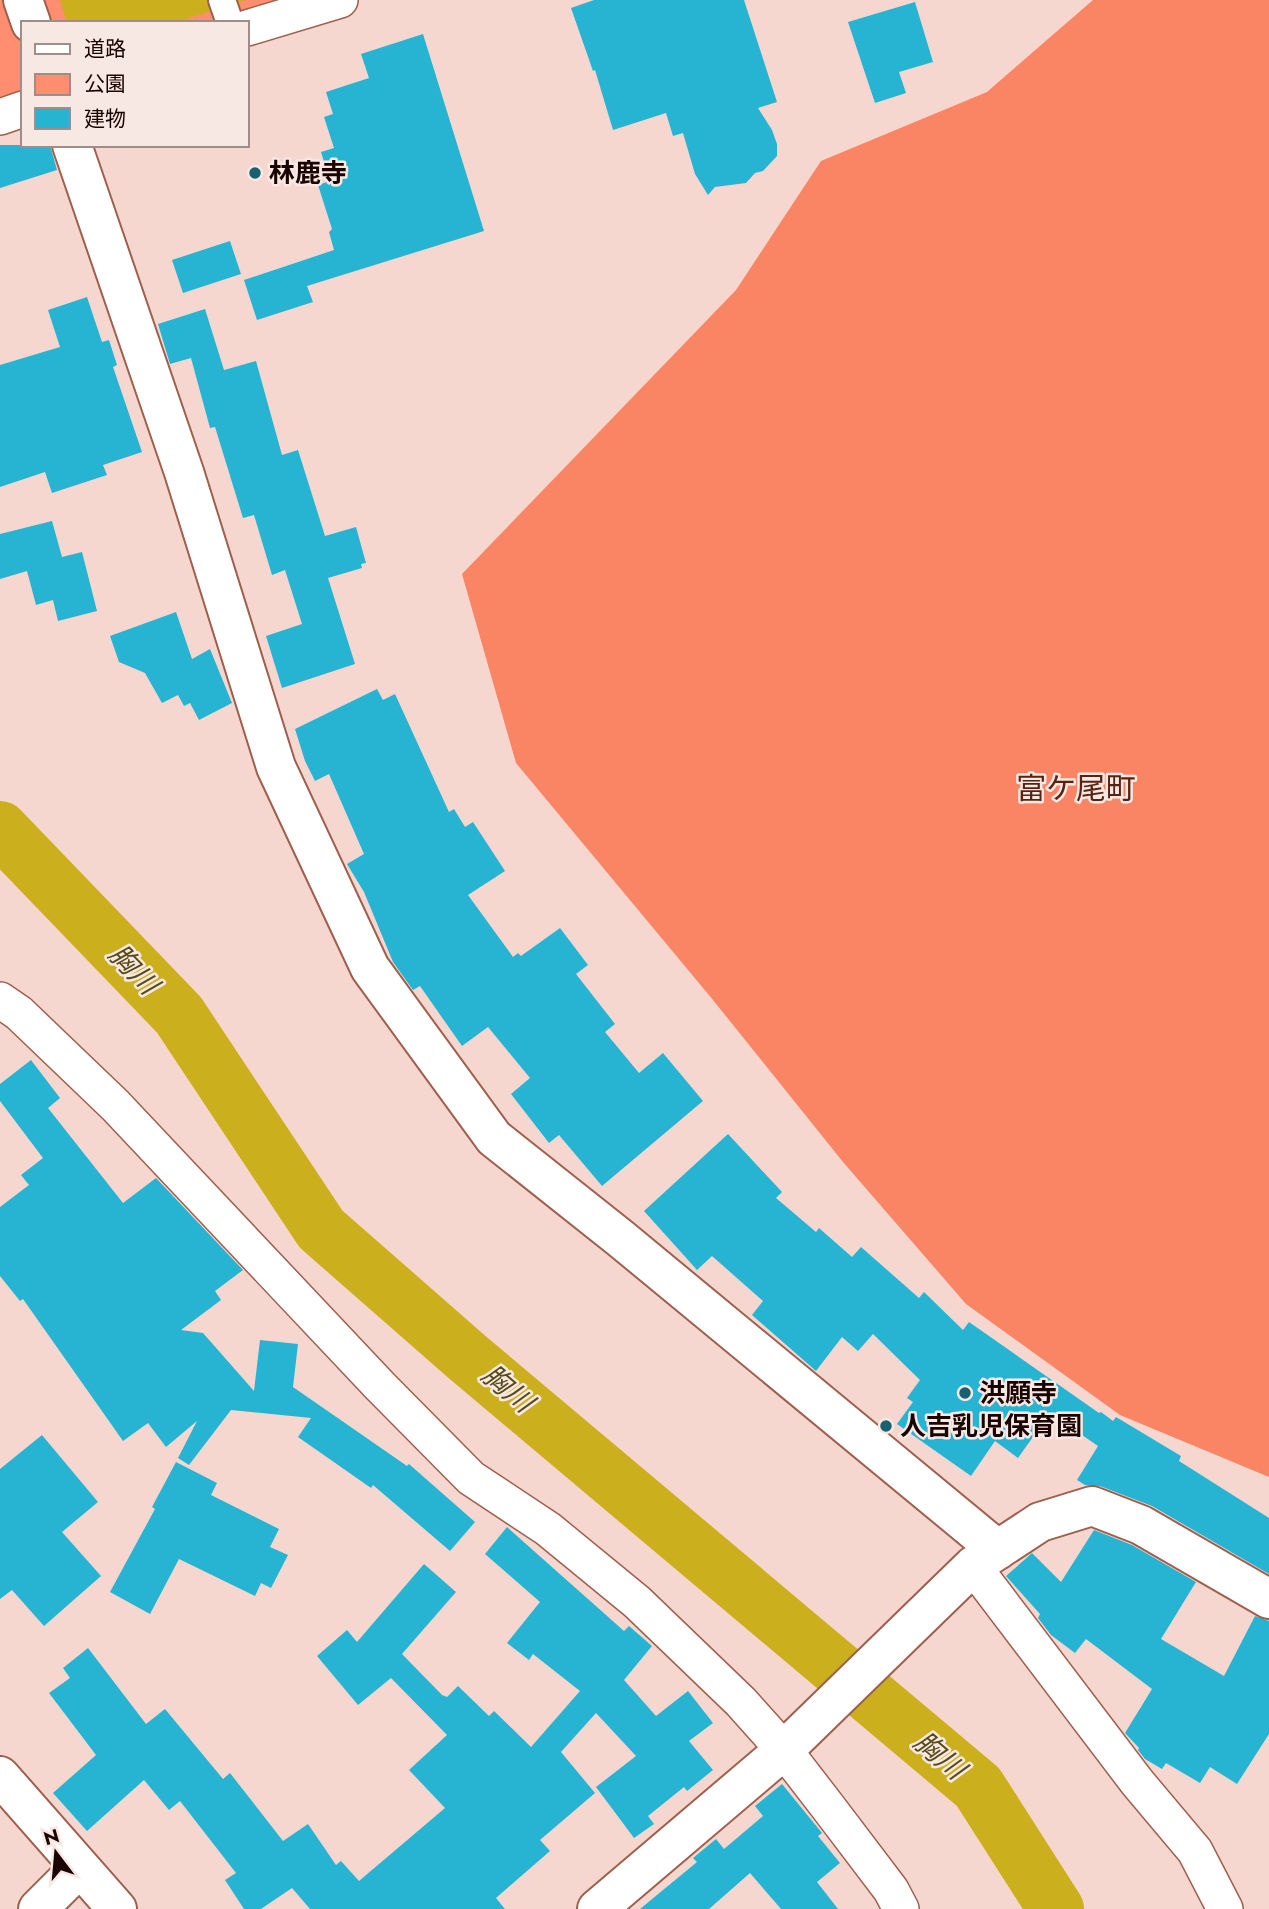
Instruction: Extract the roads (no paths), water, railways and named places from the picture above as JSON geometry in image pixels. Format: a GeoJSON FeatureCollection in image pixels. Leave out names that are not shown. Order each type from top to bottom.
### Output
{"type":"FeatureCollection","features":[{"type":"Feature","properties":{"kind":"street"},"geometry":{"type":"LineString","coordinates":[[23,0],[30,21]]}},
{"type":"Feature","properties":{"kind":"street"},"geometry":{"type":"LineString","coordinates":[[231,15],[340,0]]}},
{"type":"Feature","properties":{"kind":"street"},"geometry":{"type":"LineString","coordinates":[[0,117],[21,111]]}},
{"type":"Feature","properties":{"kind":"street"},"geometry":{"type":"LineString","coordinates":[[73,147],[184,472],[276,767],[370,968],[494,1138],[620,1238],[985,1558],[1137,1782],[1195,1851],[1226,1909]]}},
{"type":"Feature","properties":{"kind":"street"},"geometry":{"type":"LineString","coordinates":[[0,1000],[19,1013],[115,1105],[380,1386],[471,1478],[548,1529],[637,1602],[741,1702],[793,1741],[901,1909]]}},
{"type":"Feature","properties":{"kind":"street"},"geometry":{"type":"LineString","coordinates":[[597,1909],[793,1741],[985,1558],[1040,1522],[1092,1506],[1140,1525],[1269,1599]]}},
{"type":"Feature","properties":{"kind":"street"},"geometry":{"type":"LineString","coordinates":[[0,1776],[117,1909]]}},
{"type":"Feature","properties":{"kind":"street"},"geometry":{"type":"LineString","coordinates":[[38,1909],[80,1867]]}},
{"type":"Feature","properties":{"kind":"waterway","name":"胸川"},"geometry":{"type":"LineString","coordinates":[[0,829],[179,1015],[321,1229],[467,1357],[978,1787],[1056,1909]]}},
{"type":"Feature","properties":{"kind":"place","name":"林鹿寺"},"geometry":{"type":"Point","coordinates":[255,173]}},
{"type":"Feature","properties":{"kind":"place","name":"洪願寺"},"geometry":{"type":"Point","coordinates":[965,1393]}},
{"type":"Feature","properties":{"kind":"place","name":"人吉乳児保育園"},"geometry":{"type":"Point","coordinates":[886,1426]}},
{"type":"Feature","properties":{"kind":"district","name":"富ケ尾町"},"geometry":{"type":"Point","coordinates":[1076,789]}}]}
